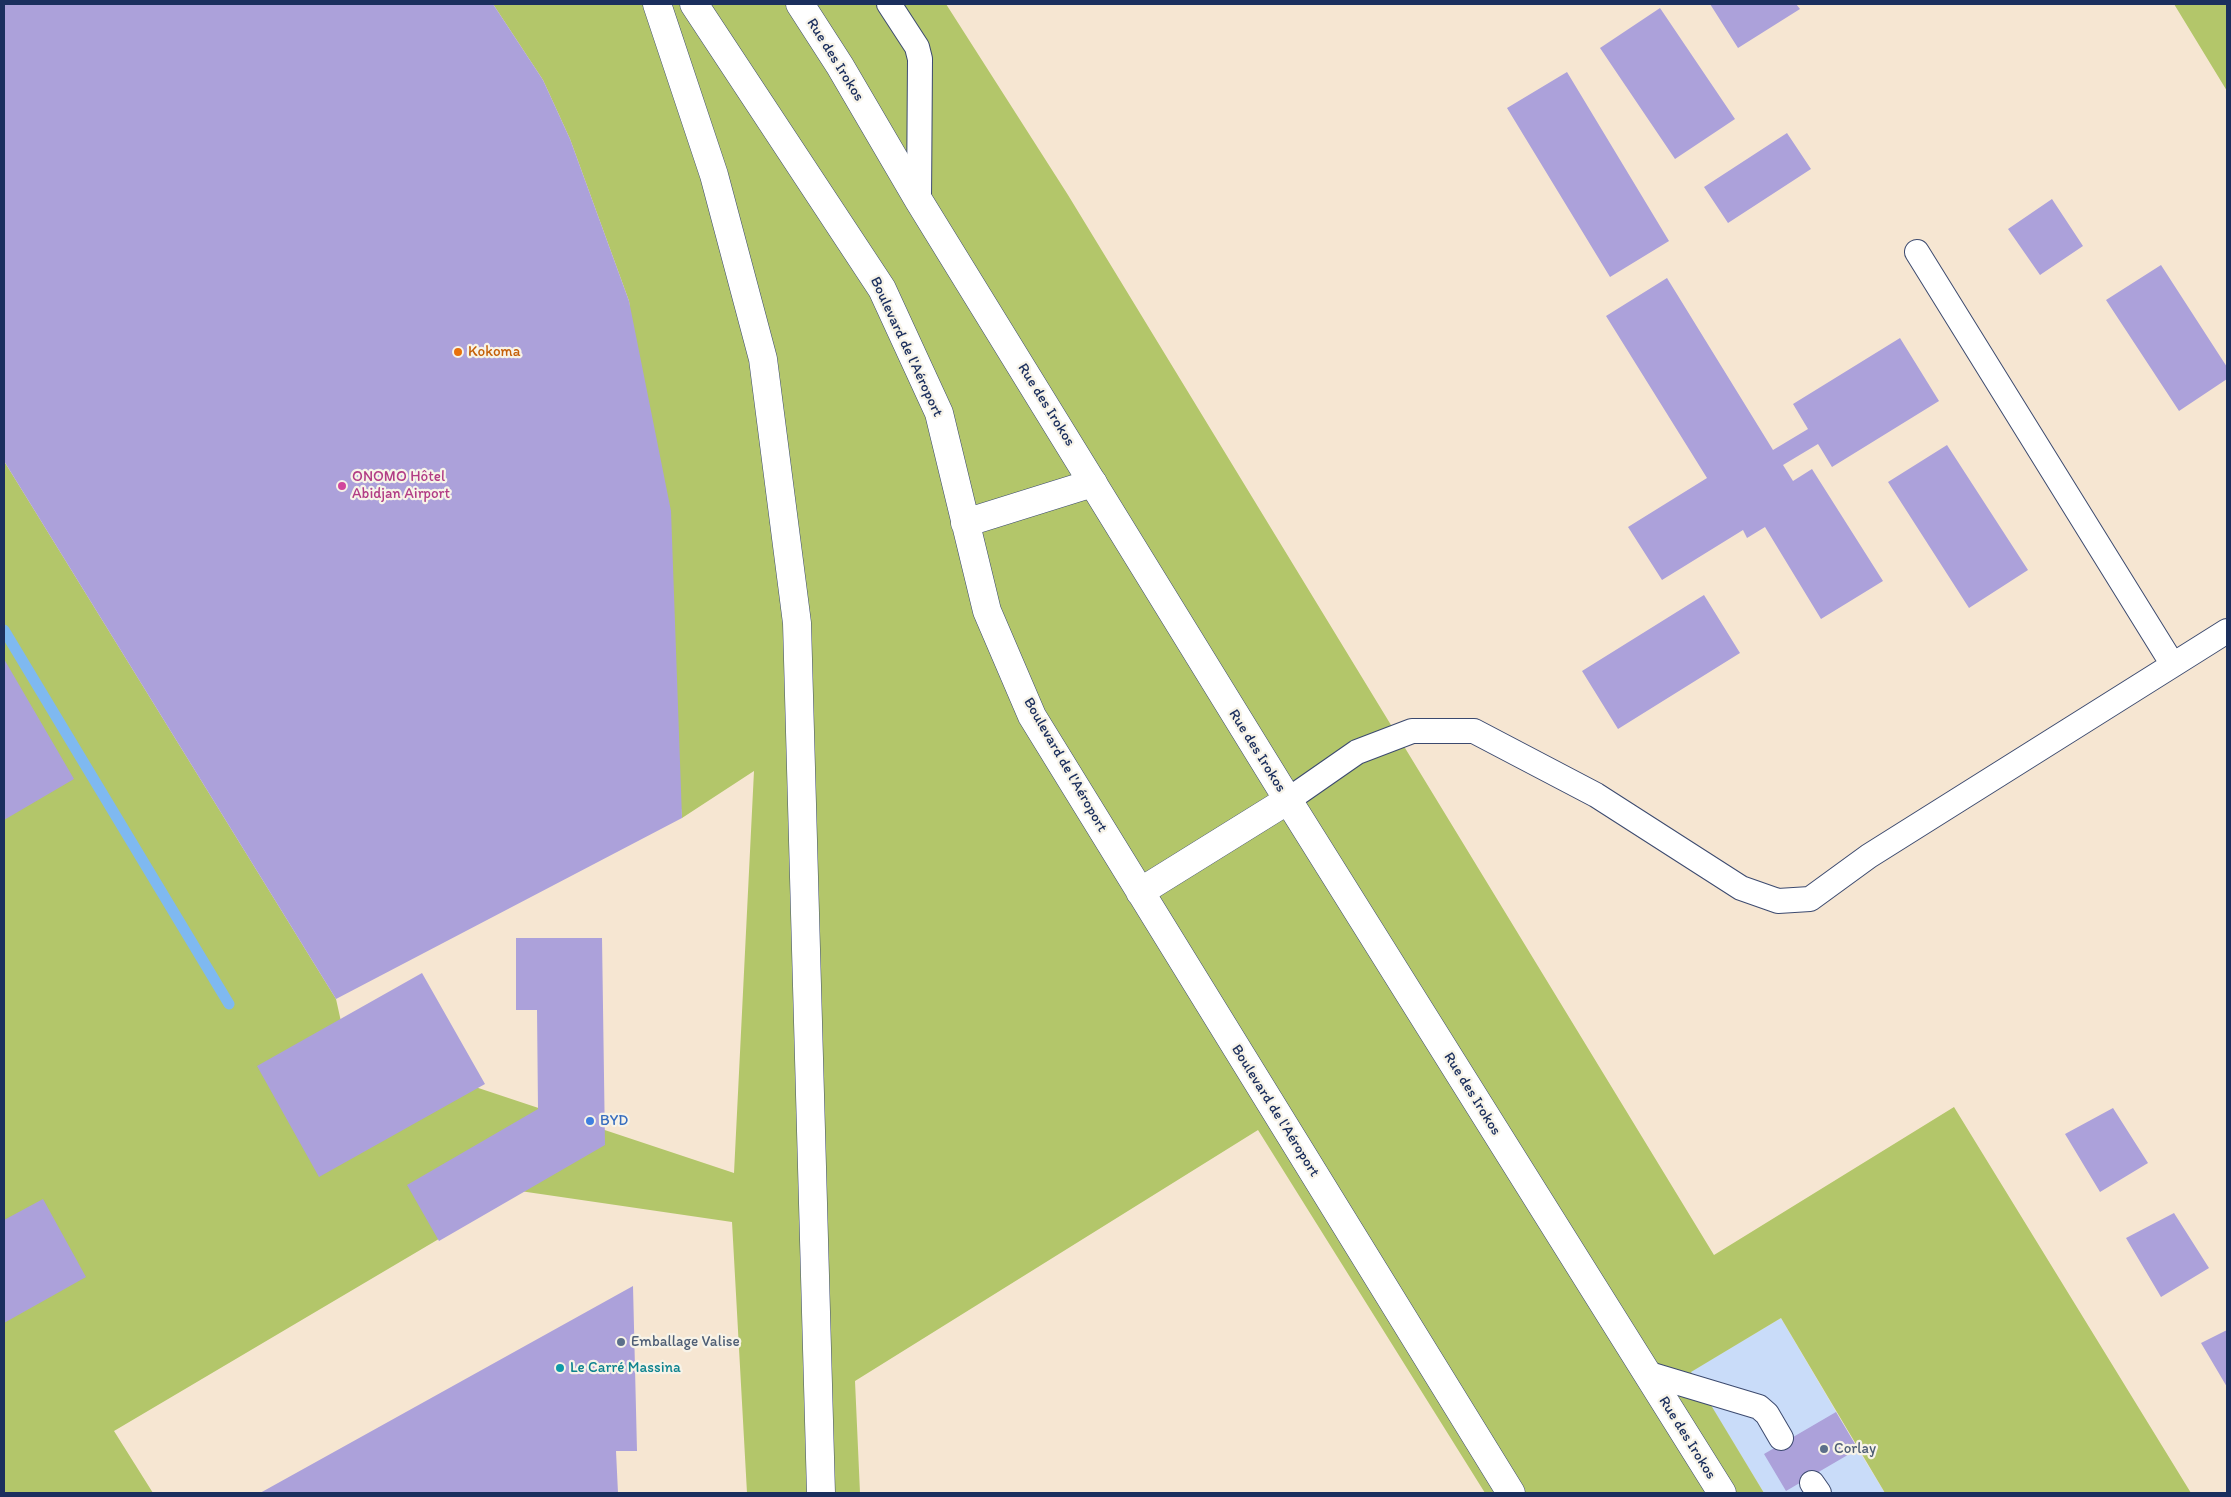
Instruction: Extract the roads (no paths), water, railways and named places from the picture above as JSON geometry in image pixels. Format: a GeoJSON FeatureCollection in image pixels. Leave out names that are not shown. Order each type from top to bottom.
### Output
{"type":"FeatureCollection","features":[{"type":"Feature","properties":{"kind":"main road"},"geometry":{"type":"LineString","coordinates":[[657,4],[714,175],[764,359],[797,623],[822,1493]]}},
{"type":"Feature","properties":{"kind":"main road","name":"Boulevard de l'Aéroport"},"geometry":{"type":"LineString","coordinates":[[694,4],[882,289],[939,413],[987,611],[1032,716],[1511,1493]]}},
{"type":"Feature","properties":{"kind":"main road","name":"Rue des Irokos"},"geometry":{"type":"LineString","coordinates":[[800,4],[840,66],[919,201],[1288,800],[1722,1493]]}},
{"type":"Feature","properties":{"kind":"main road"},"geometry":{"type":"LineString","coordinates":[[965,523],[1093,483]]}},
{"type":"Feature","properties":{"kind":"main road"},"geometry":{"type":"LineString","coordinates":[[1140,892],[1288,800]]}},
{"type":"Feature","properties":{"kind":"lane"},"geometry":{"type":"LineString","coordinates":[[889,4],[917,48],[920,59],[919,201]]}},
{"type":"Feature","properties":{"kind":"lane"},"geometry":{"type":"LineString","coordinates":[[1917,252],[2173,665]]}},
{"type":"Feature","properties":{"kind":"lane"},"geometry":{"type":"LineString","coordinates":[[1288,800],[1357,752],[1412,731],[1474,731],[1596,795],[1741,888],[1778,901],[1810,899],[1869,856],[2227,631]]}},
{"type":"Feature","properties":{"kind":"lane"},"geometry":{"type":"LineString","coordinates":[[1646,1373],[1759,1407],[1767,1414],[1781,1438]]}},
{"type":"Feature","properties":{"kind":"waterway"},"geometry":{"type":"LineString","coordinates":[[4,630],[229,1004]]}},
{"type":"Feature","properties":{"kind":"place","name":"Kokoma"},"geometry":{"type":"Point","coordinates":[458,352]}},
{"type":"Feature","properties":{"kind":"place","name":"ONOMO Hôtel Abidjan Airport"},"geometry":{"type":"Point","coordinates":[342,486]}},
{"type":"Feature","properties":{"kind":"place","name":"BYD"},"geometry":{"type":"Point","coordinates":[590,1121]}},
{"type":"Feature","properties":{"kind":"place","name":"Emballage Valise"},"geometry":{"type":"Point","coordinates":[621,1342]}},
{"type":"Feature","properties":{"kind":"place","name":"Le Carré Massina"},"geometry":{"type":"Point","coordinates":[560,1368]}},
{"type":"Feature","properties":{"kind":"place","name":"Corlay"},"geometry":{"type":"Point","coordinates":[1824,1449]}}]}
